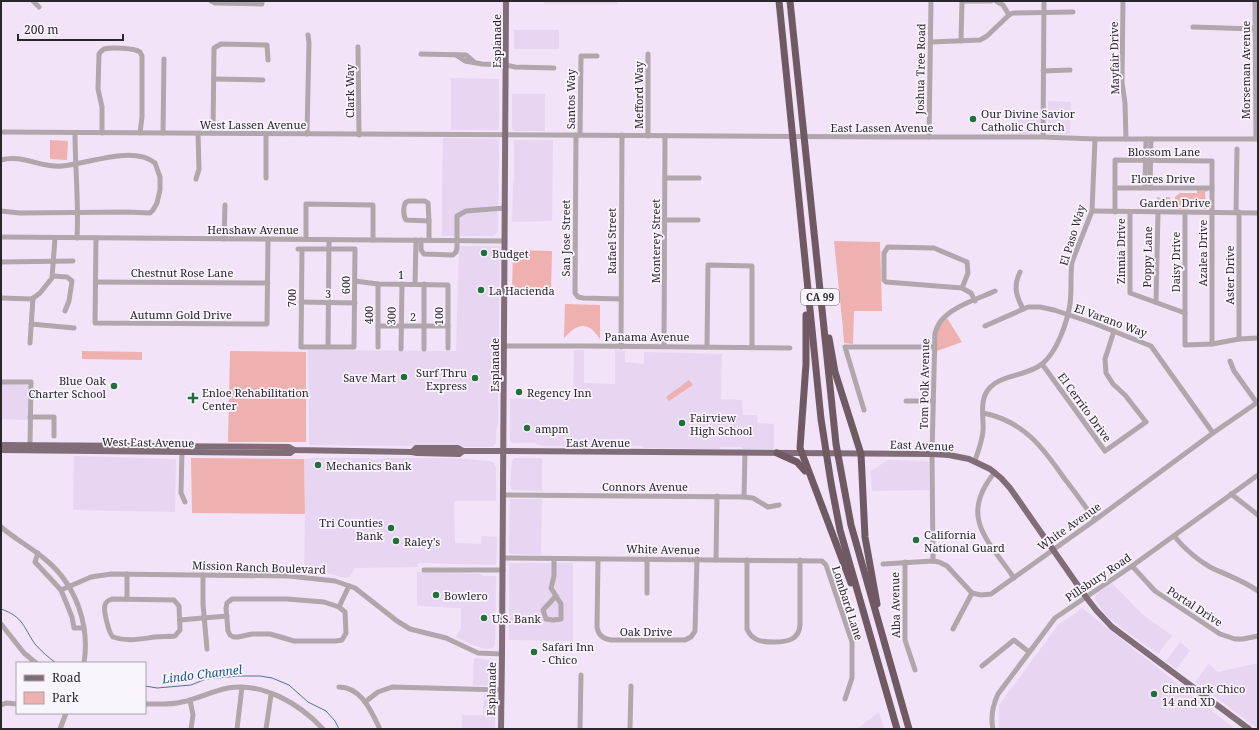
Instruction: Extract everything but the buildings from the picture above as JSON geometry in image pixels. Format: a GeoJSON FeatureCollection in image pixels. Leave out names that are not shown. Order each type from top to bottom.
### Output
{"type":"FeatureCollection","features":[{"type":"Feature","properties":{"kind":"highway","name":"CA 99"},"geometry":{"type":"LineString","coordinates":[[779,1],[824,444],[840,530],[897,729]]}},
{"type":"Feature","properties":{"kind":"highway","name":"CA 99"},"geometry":{"type":"LineString","coordinates":[[790,1],[820,298],[839,465],[851,525],[909,729]]}},
{"type":"Feature","properties":{"kind":"highway"},"geometry":{"type":"LineString","coordinates":[[807,279],[806,364],[800,448],[866,621]]}},
{"type":"Feature","properties":{"kind":"highway"},"geometry":{"type":"LineString","coordinates":[[820,298],[823,302],[830,352],[835,372],[844,404],[860,446],[865,537],[881,622],[882,638]]}},
{"type":"Feature","properties":{"kind":"highway"},"geometry":{"type":"LineString","coordinates":[[777,453],[796,460],[802,466],[821,505]]}},
{"type":"Feature","properties":{"kind":"main road","name":"Esplanade"},"geometry":{"type":"LineString","coordinates":[[501,729],[506,1]]}},
{"type":"Feature","properties":{"kind":"main road","name":"West East Avenue"},"geometry":{"type":"LineString","coordinates":[[1,445],[182,449]]}},
{"type":"Feature","properties":{"kind":"main road","name":"West East Avenue"},"geometry":{"type":"LineString","coordinates":[[1,450],[289,448],[294,450],[459,454],[464,451],[503,451]]}},
{"type":"Feature","properties":{"kind":"main road","name":"East Avenue"},"geometry":{"type":"LineString","coordinates":[[503,451],[932,454],[955,456],[975,461],[995,472],[1010,488],[1086,597],[1112,627],[1249,729]]}},
{"type":"Feature","properties":{"kind":"street"},"geometry":{"type":"LineString","coordinates":[[33,1],[39,7]]}},
{"type":"Feature","properties":{"kind":"street"},"geometry":{"type":"LineString","coordinates":[[208,7],[212,1],[215,3],[262,4],[262,1]]}},
{"type":"Feature","properties":{"kind":"street","name":"Joshua Tree Road"},"geometry":{"type":"LineString","coordinates":[[929,137],[931,1]]}},
{"type":"Feature","properties":{"kind":"street"},"geometry":{"type":"LineString","coordinates":[[961,41],[962,1],[990,1]]}},
{"type":"Feature","properties":{"kind":"street"},"geometry":{"type":"LineString","coordinates":[[996,1],[1003,5],[1009,15]]}},
{"type":"Feature","properties":{"kind":"street"},"geometry":{"type":"LineString","coordinates":[[1043,137],[1044,1]]}},
{"type":"Feature","properties":{"kind":"street","name":"Mayfair Drive"},"geometry":{"type":"LineString","coordinates":[[1123,1],[1122,82],[1126,139]]}},
{"type":"Feature","properties":{"kind":"street","name":"Morseman Avenue"},"geometry":{"type":"LineString","coordinates":[[1255,1],[1257,139]]}},
{"type":"Feature","properties":{"kind":"street"},"geometry":{"type":"LineString","coordinates":[[931,42],[980,40],[987,36],[1013,13],[1072,12]]}},
{"type":"Feature","properties":{"kind":"street"},"geometry":{"type":"LineString","coordinates":[[1194,27],[1255,29]]}},
{"type":"Feature","properties":{"kind":"street"},"geometry":{"type":"LineString","coordinates":[[308,35],[308,134]]}},
{"type":"Feature","properties":{"kind":"street"},"geometry":{"type":"LineString","coordinates":[[213,133],[214,48],[220,44],[267,45],[268,60]]}},
{"type":"Feature","properties":{"kind":"street","name":"Clark Way"},"geometry":{"type":"LineString","coordinates":[[358,47],[359,135]]}},
{"type":"Feature","properties":{"kind":"street"},"geometry":{"type":"LineString","coordinates":[[102,133],[102,107],[98,89],[99,54],[102,50],[107,49],[135,49],[140,52],[142,56],[142,117],[140,133]]}},
{"type":"Feature","properties":{"kind":"street"},"geometry":{"type":"LineString","coordinates":[[420,54],[456,55],[482,64],[554,68]]}},
{"type":"Feature","properties":{"kind":"street","name":"Mefford Way"},"geometry":{"type":"LineString","coordinates":[[648,54],[648,136]]}},
{"type":"Feature","properties":{"kind":"street","name":"Santos Way"},"geometry":{"type":"LineString","coordinates":[[578,135],[581,56],[597,56]]}},
{"type":"Feature","properties":{"kind":"street"},"geometry":{"type":"LineString","coordinates":[[162,133],[164,59]]}},
{"type":"Feature","properties":{"kind":"street"},"geometry":{"type":"LineString","coordinates":[[1043,72],[1070,70]]}},
{"type":"Feature","properties":{"kind":"street"},"geometry":{"type":"LineString","coordinates":[[214,79],[263,80]]}},
{"type":"Feature","properties":{"kind":"street","name":"West Lassen Avenue"},"geometry":{"type":"LineString","coordinates":[[1,132],[359,135],[505,134]]}},
{"type":"Feature","properties":{"kind":"street"},"geometry":{"type":"LineString","coordinates":[[75,133],[77,172],[76,191],[78,212],[77,238]]}},
{"type":"Feature","properties":{"kind":"street"},"geometry":{"type":"LineString","coordinates":[[196,179],[199,168],[198,134]]}},
{"type":"Feature","properties":{"kind":"street"},"geometry":{"type":"LineString","coordinates":[[266,134],[266,178]]}},
{"type":"Feature","properties":{"kind":"street","name":"East Lassen Avenue"},"geometry":{"type":"LineString","coordinates":[[505,134],[1257,139]]}},
{"type":"Feature","properties":{"kind":"street","name":"San Jose Street"},"geometry":{"type":"LineString","coordinates":[[578,135],[575,293],[578,297],[583,298],[621,299]]}},
{"type":"Feature","properties":{"kind":"street","name":"Rafael Street"},"geometry":{"type":"LineString","coordinates":[[621,347],[622,135]]}},
{"type":"Feature","properties":{"kind":"street","name":"Monterey Street"},"geometry":{"type":"LineString","coordinates":[[664,346],[665,136]]}},
{"type":"Feature","properties":{"kind":"street","name":"El Paso Way"},"geometry":{"type":"LineString","coordinates":[[975,461],[983,431],[983,402],[985,395],[994,384],[1007,378],[1029,372],[1042,364],[1055,347],[1068,314],[1070,305],[1072,262],[1092,211],[1095,139]]}},
{"type":"Feature","properties":{"kind":"street"},"geometry":{"type":"LineString","coordinates":[[1148,139],[1148,188]]}},
{"type":"Feature","properties":{"kind":"street","name":"Aster Drive"},"geometry":{"type":"LineString","coordinates":[[1237,149],[1239,339]]}},
{"type":"Feature","properties":{"kind":"street"},"geometry":{"type":"LineString","coordinates":[[1,160],[21,159],[58,167],[107,157],[140,157],[151,160],[155,163],[161,181],[158,201],[150,213],[20,213],[1,211]]}},
{"type":"Feature","properties":{"kind":"street","name":"Blossom Lane"},"geometry":{"type":"LineString","coordinates":[[1115,160],[1212,161]]}},
{"type":"Feature","properties":{"kind":"street","name":"Zinnia Drive"},"geometry":{"type":"LineString","coordinates":[[1115,160],[1115,212]]}},
{"type":"Feature","properties":{"kind":"street","name":"Azalea Drive"},"geometry":{"type":"LineString","coordinates":[[1212,161],[1212,344]]}},
{"type":"Feature","properties":{"kind":"street"},"geometry":{"type":"LineString","coordinates":[[665,178],[699,178]]}},
{"type":"Feature","properties":{"kind":"street","name":"Flores Drive"},"geometry":{"type":"LineString","coordinates":[[1115,188],[1212,188]]}},
{"type":"Feature","properties":{"kind":"street"},"geometry":{"type":"LineString","coordinates":[[429,221],[406,220],[404,217],[405,202],[427,202],[429,205],[429,221],[429,240]]}},
{"type":"Feature","properties":{"kind":"street"},"geometry":{"type":"LineString","coordinates":[[306,239],[306,204],[373,205],[373,240]]}},
{"type":"Feature","properties":{"kind":"street"},"geometry":{"type":"LineString","coordinates":[[224,239],[225,205]]}},
{"type":"Feature","properties":{"kind":"street"},"geometry":{"type":"LineString","coordinates":[[418,240],[423,253],[433,255],[454,254],[457,250],[456,216],[466,211],[505,208]]}},
{"type":"Feature","properties":{"kind":"street","name":"Garden Drive"},"geometry":{"type":"LineString","coordinates":[[1092,211],[1258,213]]}},
{"type":"Feature","properties":{"kind":"street","name":"Zinnia Drive"},"geometry":{"type":"LineString","coordinates":[[1130,212],[1130,293],[1185,313]]}},
{"type":"Feature","properties":{"kind":"street","name":"Poppy Lane"},"geometry":{"type":"LineString","coordinates":[[1156,302],[1158,212]]}},
{"type":"Feature","properties":{"kind":"street","name":"Daisy Drive"},"geometry":{"type":"LineString","coordinates":[[1185,212],[1185,313]]}},
{"type":"Feature","properties":{"kind":"street"},"geometry":{"type":"LineString","coordinates":[[665,220],[698,220]]}},
{"type":"Feature","properties":{"kind":"street","name":"Henshaw Avenue"},"geometry":{"type":"LineString","coordinates":[[1,238],[505,241]]}},
{"type":"Feature","properties":{"kind":"street"},"geometry":{"type":"LineString","coordinates":[[30,343],[33,298],[48,284],[53,276],[55,238]]}},
{"type":"Feature","properties":{"kind":"street","name":"Autumn Gold Drive"},"geometry":{"type":"LineString","coordinates":[[96,238],[95,323],[268,324],[268,239]]}},
{"type":"Feature","properties":{"kind":"street","name":"600"},"geometry":{"type":"LineString","coordinates":[[300,249],[328,249],[355,250],[354,347],[328,347],[328,249],[328,240]]}},
{"type":"Feature","properties":{"kind":"street"},"geometry":{"type":"LineString","coordinates":[[415,284],[418,240]]}},
{"type":"Feature","properties":{"kind":"street"},"geometry":{"type":"LineString","coordinates":[[962,288],[968,273],[967,262],[956,257],[934,248],[888,247],[884,253],[884,280],[886,282],[962,288],[971,293],[975,301]]}},
{"type":"Feature","properties":{"kind":"street","name":"700"},"geometry":{"type":"LineString","coordinates":[[300,249],[301,347],[328,347]]}},
{"type":"Feature","properties":{"kind":"street"},"geometry":{"type":"LineString","coordinates":[[1,262],[74,261]]}},
{"type":"Feature","properties":{"kind":"street"},"geometry":{"type":"LineString","coordinates":[[707,347],[708,265],[752,266],[752,347]]}},
{"type":"Feature","properties":{"kind":"street"},"geometry":{"type":"LineString","coordinates":[[1020,272],[1016,281],[1016,287],[1022,309]]}},
{"type":"Feature","properties":{"kind":"street"},"geometry":{"type":"LineString","coordinates":[[53,276],[67,277],[72,281],[70,298],[65,311]]}},
{"type":"Feature","properties":{"kind":"street","name":"1"},"geometry":{"type":"LineString","coordinates":[[355,281],[378,284],[448,284]]}},
{"type":"Feature","properties":{"kind":"street","name":"Chestnut Rose Lane"},"geometry":{"type":"LineString","coordinates":[[96,282],[268,282]]}},
{"type":"Feature","properties":{"kind":"street","name":"400"},"geometry":{"type":"LineString","coordinates":[[378,284],[378,347]]}},
{"type":"Feature","properties":{"kind":"street","name":"300"},"geometry":{"type":"LineString","coordinates":[[401,349],[402,284]]}},
{"type":"Feature","properties":{"kind":"street"},"geometry":{"type":"LineString","coordinates":[[424,284],[424,349]]}},
{"type":"Feature","properties":{"kind":"street","name":"100"},"geometry":{"type":"LineString","coordinates":[[448,284],[448,348]]}},
{"type":"Feature","properties":{"kind":"street","name":"Tom Polk Avenue"},"geometry":{"type":"LineString","coordinates":[[933,560],[932,454],[935,333],[939,323],[948,314],[959,307],[995,291]]}},
{"type":"Feature","properties":{"kind":"street"},"geometry":{"type":"LineString","coordinates":[[1,298],[33,298]]}},
{"type":"Feature","properties":{"kind":"street","name":"3"},"geometry":{"type":"LineString","coordinates":[[301,302],[354,302]]}},
{"type":"Feature","properties":{"kind":"street","name":"El Varano Way"},"geometry":{"type":"LineString","coordinates":[[986,326],[1022,309],[1028,307],[1040,307],[1068,314],[1151,346],[1214,433]]}},
{"type":"Feature","properties":{"kind":"street"},"geometry":{"type":"LineString","coordinates":[[1185,313],[1185,345],[1212,344],[1239,339],[1258,338]]}},
{"type":"Feature","properties":{"kind":"street"},"geometry":{"type":"LineString","coordinates":[[31,324],[74,328]]}},
{"type":"Feature","properties":{"kind":"street","name":"2"},"geometry":{"type":"LineString","coordinates":[[378,326],[448,326]]}},
{"type":"Feature","properties":{"kind":"street","name":"El Cerrito Drive"},"geometry":{"type":"LineString","coordinates":[[1042,364],[1105,451],[1146,422],[1125,394],[1113,384],[1106,373],[1105,359],[1114,331]]}},
{"type":"Feature","properties":{"kind":"street","name":"Panama Avenue"},"geometry":{"type":"LineString","coordinates":[[504,346],[790,348]]}},
{"type":"Feature","properties":{"kind":"street"},"geometry":{"type":"LineString","coordinates":[[864,410],[845,348],[934,347]]}},
{"type":"Feature","properties":{"kind":"street"},"geometry":{"type":"LineString","coordinates":[[1230,361],[1234,371],[1258,403]]}},
{"type":"Feature","properties":{"kind":"street"},"geometry":{"type":"LineString","coordinates":[[1,382],[31,382],[30,445]]}},
{"type":"Feature","properties":{"kind":"street"},"geometry":{"type":"LineString","coordinates":[[906,401],[933,401]]}},
{"type":"Feature","properties":{"kind":"street","name":"White Avenue"},"geometry":{"type":"LineString","coordinates":[[972,593],[981,595],[991,594],[1214,433],[1258,403]]}},
{"type":"Feature","properties":{"kind":"street"},"geometry":{"type":"LineString","coordinates":[[983,413],[996,416],[1012,423],[1040,445],[1095,520]]}},
{"type":"Feature","properties":{"kind":"street"},"geometry":{"type":"LineString","coordinates":[[30,417],[54,418],[54,436]]}},
{"type":"Feature","properties":{"kind":"street"},"geometry":{"type":"LineString","coordinates":[[182,449],[181,493],[185,502]]}},
{"type":"Feature","properties":{"kind":"street"},"geometry":{"type":"LineString","coordinates":[[744,497],[745,453]]}},
{"type":"Feature","properties":{"kind":"street"},"geometry":{"type":"LineString","coordinates":[[995,472],[980,494],[978,504],[978,520],[982,532],[1014,578]]}},
{"type":"Feature","properties":{"kind":"street","name":"Pillsbury Road"},"geometry":{"type":"LineString","coordinates":[[992,729],[992,714],[998,694],[1055,618],[1132,566],[1258,475]]}},
{"type":"Feature","properties":{"kind":"street"},"geometry":{"type":"LineString","coordinates":[[1231,494],[1258,515]]}},
{"type":"Feature","properties":{"kind":"street","name":"Connors Avenue"},"geometry":{"type":"LineString","coordinates":[[503,495],[744,497],[753,498],[768,507],[779,505]]}},
{"type":"Feature","properties":{"kind":"street"},"geometry":{"type":"LineString","coordinates":[[716,496],[716,560]]}},
{"type":"Feature","properties":{"kind":"street"},"geometry":{"type":"LineString","coordinates":[[1,527],[38,553],[55,568],[69,587],[79,607],[84,628],[86,645],[84,662]]}},
{"type":"Feature","properties":{"kind":"street"},"geometry":{"type":"LineString","coordinates":[[1174,536],[1188,551],[1202,562],[1216,570],[1243,581],[1258,591]]}},
{"type":"Feature","properties":{"kind":"street"},"geometry":{"type":"LineString","coordinates":[[38,553],[35,562],[61,590],[72,617],[74,628],[84,628]]}},
{"type":"Feature","properties":{"kind":"street","name":"White Avenue"},"geometry":{"type":"LineString","coordinates":[[503,558],[822,561]]}},
{"type":"Feature","properties":{"kind":"street"},"geometry":{"type":"LineString","coordinates":[[554,559],[554,576],[551,588],[556,596],[560,604],[561,619],[546,619],[543,610],[556,596]]}},
{"type":"Feature","properties":{"kind":"street","name":"Oak Drive"},"geometry":{"type":"LineString","coordinates":[[598,559],[597,627],[600,634],[606,639],[611,640],[665,641],[688,640],[695,631],[697,560]]}},
{"type":"Feature","properties":{"kind":"street"},"geometry":{"type":"LineString","coordinates":[[647,559],[647,593]]}},
{"type":"Feature","properties":{"kind":"street"},"geometry":{"type":"LineString","coordinates":[[747,560],[747,629],[753,638],[764,642],[788,641],[795,637],[798,633],[800,625],[800,560]]}},
{"type":"Feature","properties":{"kind":"street"},"geometry":{"type":"LineString","coordinates":[[883,564],[933,560],[947,566],[972,593],[953,629]]}},
{"type":"Feature","properties":{"kind":"street","name":"Lombard Lane"},"geometry":{"type":"LineString","coordinates":[[822,561],[826,565],[852,642],[852,676],[845,698]]}},
{"type":"Feature","properties":{"kind":"street","name":"Alba Avenue"},"geometry":{"type":"LineString","coordinates":[[904,562],[905,640],[915,670]]}},
{"type":"Feature","properties":{"kind":"street","name":"Portal Drive"},"geometry":{"type":"LineString","coordinates":[[1132,566],[1155,591],[1220,634],[1235,639],[1258,636]]}},
{"type":"Feature","properties":{"kind":"street"},"geometry":{"type":"LineString","coordinates":[[424,570],[503,570]]}},
{"type":"Feature","properties":{"kind":"street"},"geometry":{"type":"LineString","coordinates":[[127,574],[127,599]]}},
{"type":"Feature","properties":{"kind":"street","name":"Mission Ranch Boulevard"},"geometry":{"type":"LineString","coordinates":[[61,590],[98,576],[127,574],[294,576],[332,580],[357,590],[396,621],[410,629],[446,638],[478,653],[502,654]]}},
{"type":"Feature","properties":{"kind":"street"},"geometry":{"type":"LineString","coordinates":[[203,575],[203,604],[207,649]]}},
{"type":"Feature","properties":{"kind":"street"},"geometry":{"type":"LineString","coordinates":[[339,607],[350,586]]}},
{"type":"Feature","properties":{"kind":"street"},"geometry":{"type":"LineString","coordinates":[[234,598],[287,599],[324,602],[339,607],[344,610],[346,614],[346,629],[345,637],[338,641],[292,641],[272,634],[252,634],[234,637],[230,635],[228,631],[226,604],[229,600],[234,598]]}},
{"type":"Feature","properties":{"kind":"street"},"geometry":{"type":"LineString","coordinates":[[112,599],[174,600],[178,606],[180,620],[180,630],[175,636],[135,640],[115,638],[111,636],[109,632],[105,605],[108,600],[112,599]]}},
{"type":"Feature","properties":{"kind":"street"},"geometry":{"type":"LineString","coordinates":[[180,620],[227,616]]}},
{"type":"Feature","properties":{"kind":"street"},"geometry":{"type":"LineString","coordinates":[[1,624],[24,653],[35,662]]}},
{"type":"Feature","properties":{"kind":"street"},"geometry":{"type":"LineString","coordinates":[[982,666],[1014,640],[1029,652]]}},
{"type":"Feature","properties":{"kind":"street"},"geometry":{"type":"LineString","coordinates":[[580,729],[581,675]]}},
{"type":"Feature","properties":{"kind":"street"},"geometry":{"type":"LineString","coordinates":[[630,729],[631,686]]}},
{"type":"Feature","properties":{"kind":"street"},"geometry":{"type":"LineString","coordinates":[[237,729],[242,687]]}},
{"type":"Feature","properties":{"kind":"street"},"geometry":{"type":"LineString","coordinates":[[146,704],[173,704],[225,689],[242,687],[255,689],[288,701],[312,718],[323,729]]}},
{"type":"Feature","properties":{"kind":"street"},"geometry":{"type":"LineString","coordinates":[[339,687],[345,687],[351,690],[365,702],[371,710],[379,727]]}},
{"type":"Feature","properties":{"kind":"street"},"geometry":{"type":"LineString","coordinates":[[365,702],[378,692],[392,687],[502,690]]}},
{"type":"Feature","properties":{"kind":"street"},"geometry":{"type":"LineString","coordinates":[[266,729],[271,695]]}},
{"type":"Feature","properties":{"kind":"street"},"geometry":{"type":"LineString","coordinates":[[190,700],[193,716],[191,729]]}},
{"type":"Feature","properties":{"kind":"street"},"geometry":{"type":"LineString","coordinates":[[1,705],[6,703],[16,704]]}},
{"type":"Feature","properties":{"kind":"street"},"geometry":{"type":"LineString","coordinates":[[60,729],[66,714]]}},
{"type":"Feature","properties":{"kind":"shaded area"},"geometry":{"type":"Polygon","coordinates":[[[544,1],[617,1],[617,4],[544,4],[544,1]]]}},
{"type":"Feature","properties":{"kind":"shaded area"},"geometry":{"type":"Polygon","coordinates":[[[514,30],[559,30],[559,49],[514,49],[514,30]]]}},
{"type":"Feature","properties":{"kind":"shaded area"},"geometry":{"type":"Polygon","coordinates":[[[451,78],[499,79],[499,128],[497,130],[451,130],[451,78]]]}},
{"type":"Feature","properties":{"kind":"shaded area"},"geometry":{"type":"Polygon","coordinates":[[[512,94],[545,94],[545,131],[515,131],[512,129],[512,94]]]}},
{"type":"Feature","properties":{"kind":"shaded area"},"geometry":{"type":"Polygon","coordinates":[[[1048,101],[1071,102],[1070,134],[1050,134],[1048,132],[1048,101]]]}},
{"type":"Feature","properties":{"kind":"shaded area"},"geometry":{"type":"Polygon","coordinates":[[[1040,117],[1039,130],[1035,134],[1018,134],[1018,118],[1040,117]]]}},
{"type":"Feature","properties":{"kind":"shaded area"},"geometry":{"type":"Polygon","coordinates":[[[443,138],[499,140],[498,232],[494,236],[442,236],[443,138]]]}},
{"type":"Feature","properties":{"kind":"shaded area"},"geometry":{"type":"Polygon","coordinates":[[[515,140],[553,140],[552,221],[512,222],[515,140]]]}},
{"type":"Feature","properties":{"kind":"shaded area"},"geometry":{"type":"Polygon","coordinates":[[[459,246],[500,246],[498,425],[496,430],[496,443],[493,447],[309,445],[308,350],[456,351],[459,246]]]}},
{"type":"Feature","properties":{"kind":"shaded area"},"geometry":{"type":"Polygon","coordinates":[[[574,350],[584,350],[584,383],[615,384],[615,350],[625,351],[625,362],[644,364],[644,352],[722,354],[721,399],[742,400],[743,415],[757,415],[758,423],[774,424],[774,449],[743,449],[742,447],[720,447],[720,449],[715,449],[644,448],[643,446],[542,446],[534,443],[511,442],[510,399],[573,399],[574,350]]]}},
{"type":"Feature","properties":{"kind":"shaded area"},"geometry":{"type":"Polygon","coordinates":[[[1,384],[26,385],[29,388],[28,420],[1,419],[1,384]]]}},
{"type":"Feature","properties":{"kind":"shaded area"},"geometry":{"type":"Polygon","coordinates":[[[74,456],[176,459],[175,512],[73,510],[74,456]]]}},
{"type":"Feature","properties":{"kind":"shaded area"},"geometry":{"type":"Polygon","coordinates":[[[369,458],[374,460],[386,458],[454,458],[490,461],[494,463],[496,467],[496,501],[454,501],[455,543],[481,544],[482,536],[497,537],[496,565],[418,563],[418,567],[355,568],[350,577],[345,578],[331,574],[304,572],[304,459],[369,458]]]}},
{"type":"Feature","properties":{"kind":"shaded area"},"geometry":{"type":"Polygon","coordinates":[[[514,458],[542,458],[542,491],[512,490],[510,485],[512,461],[514,458]]]}},
{"type":"Feature","properties":{"kind":"shaded area"},"geometry":{"type":"Polygon","coordinates":[[[888,460],[927,461],[929,464],[929,490],[872,491],[871,471],[888,460]]]}},
{"type":"Feature","properties":{"kind":"shaded area"},"geometry":{"type":"Polygon","coordinates":[[[510,499],[542,499],[541,555],[509,553],[510,499]]]}},
{"type":"Feature","properties":{"kind":"shaded area"},"geometry":{"type":"Polygon","coordinates":[[[510,563],[573,563],[573,641],[509,640],[510,563]]]}},
{"type":"Feature","properties":{"kind":"shaded area"},"geometry":{"type":"Polygon","coordinates":[[[417,572],[481,574],[484,576],[496,576],[495,645],[493,648],[486,649],[475,646],[456,637],[461,628],[461,608],[417,606],[417,572]]]}},
{"type":"Feature","properties":{"kind":"shaded area"},"geometry":{"type":"Polygon","coordinates":[[[1112,583],[1141,613],[1172,636],[1158,654],[1120,627],[1105,614],[1095,599],[1096,594],[1112,583]]]}},
{"type":"Feature","properties":{"kind":"shaded area"},"geometry":{"type":"Polygon","coordinates":[[[1082,608],[1235,729],[999,729],[999,705],[1058,625],[1082,608]]]}},
{"type":"Feature","properties":{"kind":"shaded area"},"geometry":{"type":"Polygon","coordinates":[[[1180,642],[1190,650],[1176,669],[1166,661],[1180,642]]]}},
{"type":"Feature","properties":{"kind":"shaded area"},"geometry":{"type":"Polygon","coordinates":[[[474,658],[494,661],[496,663],[495,684],[492,686],[473,685],[474,658]]]}},
{"type":"Feature","properties":{"kind":"shaded area"},"geometry":{"type":"Polygon","coordinates":[[[1258,663],[1258,729],[1195,682],[1209,664],[1218,672],[1258,663]]]}},
{"type":"Feature","properties":{"kind":"shaded area"},"geometry":{"type":"Polygon","coordinates":[[[484,693],[492,693],[495,696],[495,729],[462,729],[462,715],[489,715],[483,714],[484,693]]]}},
{"type":"Feature","properties":{"kind":"shaded area"},"geometry":{"type":"Polygon","coordinates":[[[879,712],[884,729],[857,729],[879,712]]]}},
{"type":"Feature","properties":{"kind":"green space"},"geometry":{"type":"Polygon","coordinates":[[[50,140],[68,141],[67,160],[50,159],[50,140]]]}},
{"type":"Feature","properties":{"kind":"green space"},"geometry":{"type":"Polygon","coordinates":[[[1197,190],[1208,190],[1205,192],[1206,209],[1204,209],[1204,205],[1188,205],[1188,209],[1177,209],[1177,205],[1159,205],[1158,209],[1153,208],[1153,206],[1157,206],[1157,197],[1166,199],[1166,197],[1170,197],[1170,201],[1175,201],[1175,197],[1180,193],[1197,193],[1197,190]]]}},
{"type":"Feature","properties":{"kind":"green space"},"geometry":{"type":"Polygon","coordinates":[[[834,241],[880,242],[882,311],[854,311],[853,344],[844,343],[834,241]]]}},
{"type":"Feature","properties":{"kind":"green space"},"geometry":{"type":"Polygon","coordinates":[[[513,250],[552,251],[551,293],[512,292],[513,250]]]}},
{"type":"Feature","properties":{"kind":"green space"},"geometry":{"type":"Polygon","coordinates":[[[565,304],[600,305],[600,339],[591,329],[583,326],[574,329],[564,338],[565,304]]]}},
{"type":"Feature","properties":{"kind":"green space"},"geometry":{"type":"Polygon","coordinates":[[[947,318],[962,342],[937,351],[936,341],[938,329],[947,318]]]}},
{"type":"Feature","properties":{"kind":"green space"},"geometry":{"type":"Polygon","coordinates":[[[82,351],[142,352],[142,360],[82,359],[82,351]]]}},
{"type":"Feature","properties":{"kind":"green space"},"geometry":{"type":"Polygon","coordinates":[[[230,351],[306,352],[306,442],[228,442],[230,351]]]}},
{"type":"Feature","properties":{"kind":"green space"},"geometry":{"type":"Polygon","coordinates":[[[689,380],[693,385],[669,401],[666,397],[689,380]]]}},
{"type":"Feature","properties":{"kind":"green space"},"geometry":{"type":"Polygon","coordinates":[[[191,458],[304,459],[305,514],[192,513],[191,458]]]}},
{"type":"Feature","properties":{"kind":"waterway","name":"Lindo Channel"},"geometry":{"type":"LineString","coordinates":[[1,609],[9,612],[19,619],[35,644],[55,662]]}},
{"type":"Feature","properties":{"kind":"waterway","name":"Lindo Channel"},"geometry":{"type":"LineString","coordinates":[[146,686],[157,688],[191,685],[206,679],[238,676],[260,676],[272,678],[289,685],[308,702],[326,711],[335,721],[339,729]]}},
{"type":"Feature","properties":{"kind":"place","name":"Our Divine Savior Catholic Church"},"geometry":{"type":"Point","coordinates":[973,119]}},
{"type":"Feature","properties":{"kind":"place","name":"Budget"},"geometry":{"type":"Point","coordinates":[484,253]}},
{"type":"Feature","properties":{"kind":"place","name":"La Hacienda"},"geometry":{"type":"Point","coordinates":[481,290]}},
{"type":"Feature","properties":{"kind":"place","name":"Save Mart"},"geometry":{"type":"Point","coordinates":[404,377]}},
{"type":"Feature","properties":{"kind":"place","name":"Surf Thru Express"},"geometry":{"type":"Point","coordinates":[475,378]}},
{"type":"Feature","properties":{"kind":"place","name":"Blue Oak Charter School"},"geometry":{"type":"Point","coordinates":[114,386]}},
{"type":"Feature","properties":{"kind":"place","name":"Regency Inn"},"geometry":{"type":"Point","coordinates":[519,392]}},
{"type":"Feature","properties":{"kind":"place","name":"Enloe Rehabilitation Center"},"geometry":{"type":"Point","coordinates":[193,398]}},
{"type":"Feature","properties":{"kind":"place","name":"Fairview High School"},"geometry":{"type":"Point","coordinates":[682,423]}},
{"type":"Feature","properties":{"kind":"place","name":"ampm"},"geometry":{"type":"Point","coordinates":[527,428]}},
{"type":"Feature","properties":{"kind":"place","name":"Mechanics Bank"},"geometry":{"type":"Point","coordinates":[318,465]}},
{"type":"Feature","properties":{"kind":"place","name":"Tri Counties Bank"},"geometry":{"type":"Point","coordinates":[391,528]}},
{"type":"Feature","properties":{"kind":"place","name":"California National Guard"},"geometry":{"type":"Point","coordinates":[916,540]}},
{"type":"Feature","properties":{"kind":"place","name":"Raley's"},"geometry":{"type":"Point","coordinates":[396,541]}},
{"type":"Feature","properties":{"kind":"place","name":"Bowlero"},"geometry":{"type":"Point","coordinates":[436,595]}},
{"type":"Feature","properties":{"kind":"place","name":"U.S. Bank"},"geometry":{"type":"Point","coordinates":[484,618]}},
{"type":"Feature","properties":{"kind":"place","name":"Safari Inn - Chico"},"geometry":{"type":"Point","coordinates":[534,652]}},
{"type":"Feature","properties":{"kind":"place","name":"Cinemark Chico 14 and XD"},"geometry":{"type":"Point","coordinates":[1154,694]}}]}
